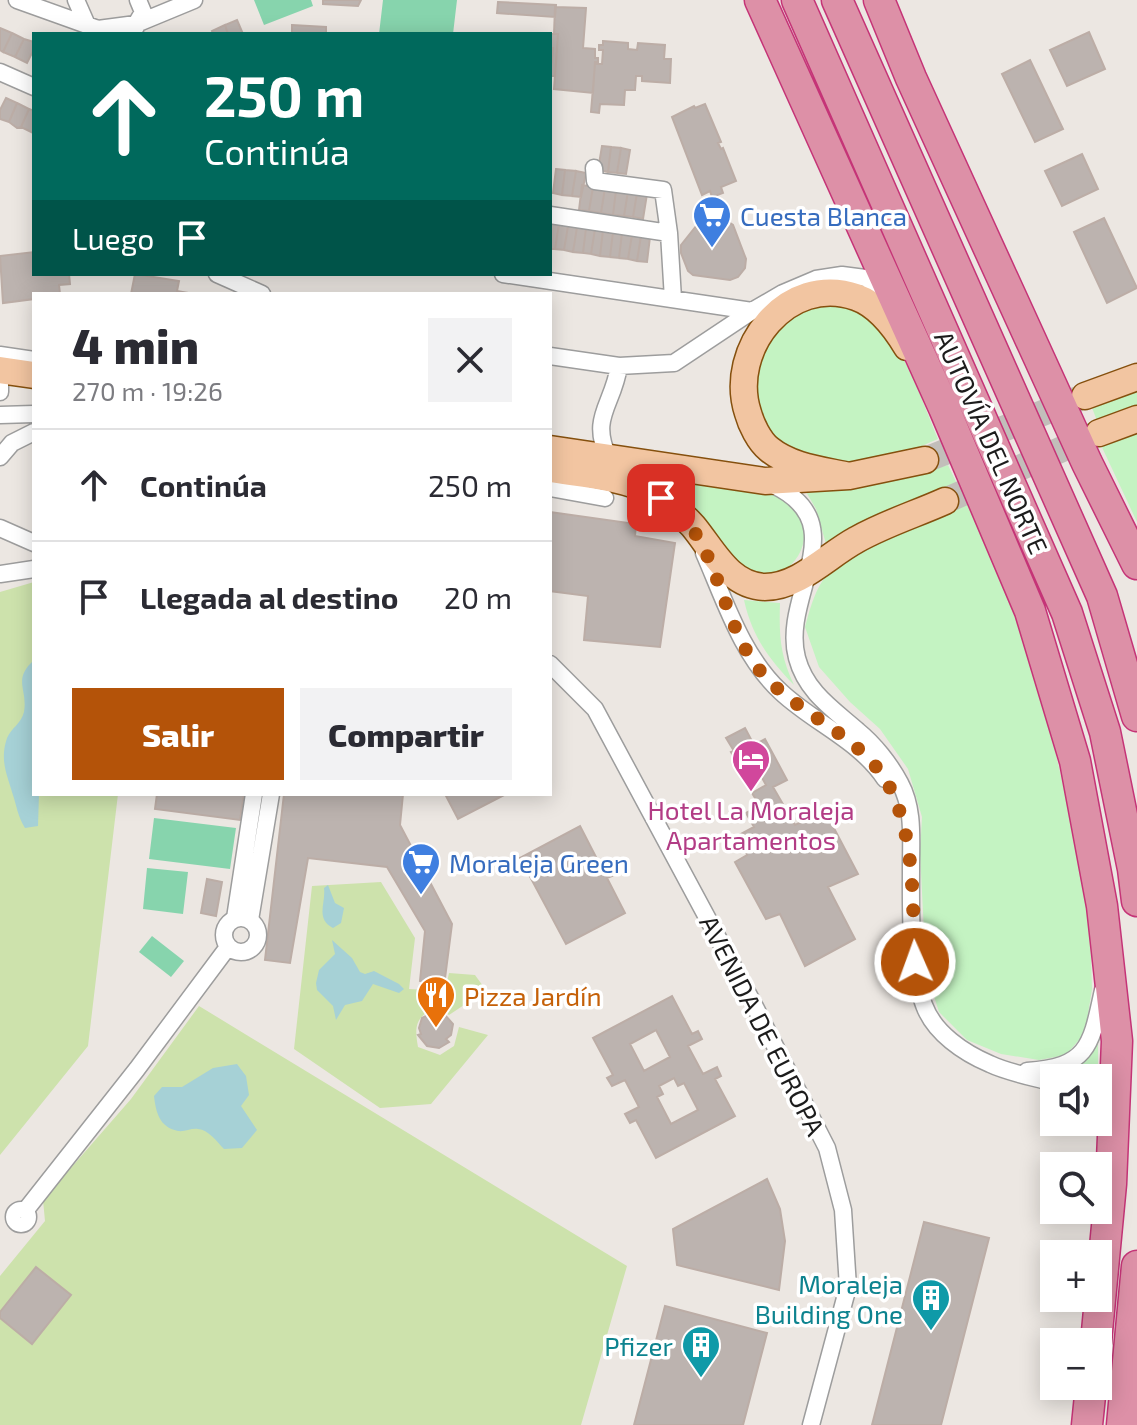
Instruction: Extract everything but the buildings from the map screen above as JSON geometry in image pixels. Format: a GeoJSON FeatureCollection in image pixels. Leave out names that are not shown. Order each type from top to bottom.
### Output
{"type":"FeatureCollection","features":[{"type":"Feature","properties":{"kind":"highway"},"geometry":{"type":"LineString","coordinates":[[760,0],[944,408],[1030,611],[1075,761],[1102,906],[1117,1041],[1112,1160]]}},
{"type":"Feature","properties":{"kind":"highway","name":"AUTOVÍA DEL NORTE"},"geometry":{"type":"LineString","coordinates":[[797,0],[1067,613],[1105,732],[1137,901]]}},
{"type":"Feature","properties":{"kind":"highway","name":"AUTOVÍA DEL NORTE"},"geometry":{"type":"LineString","coordinates":[[837,0],[1102,596],[1137,716]]}},
{"type":"Feature","properties":{"kind":"highway"},"geometry":{"type":"LineString","coordinates":[[879,0],[917,92],[1137,564]]}},
{"type":"Feature","properties":{"kind":"highway"},"geometry":{"type":"LineString","coordinates":[[1105,499],[1137,588]]}},
{"type":"Feature","properties":{"kind":"highway"},"geometry":{"type":"LineString","coordinates":[[1102,906],[1104,1064]]}},
{"type":"Feature","properties":{"kind":"highway"},"geometry":{"type":"LineString","coordinates":[[1097,1328],[1107,1224]]}},
{"type":"Feature","properties":{"kind":"highway"},"geometry":{"type":"LineString","coordinates":[[1122,1425],[1137,1266]]}},
{"type":"Feature","properties":{"kind":"highway"},"geometry":{"type":"LineString","coordinates":[[1087,1425],[1090,1400]]}},
{"type":"Feature","properties":{"kind":"main road"},"geometry":{"type":"LineString","coordinates":[[849,476],[798,465],[767,448],[751,423],[741,393],[745,361],[757,334],[778,312],[803,299],[827,293],[856,297],[878,310],[897,330],[944,408]]}},
{"type":"Feature","properties":{"kind":"main road"},"geometry":{"type":"LineString","coordinates":[[1085,396],[1137,377]]}},
{"type":"Feature","properties":{"kind":"main road"},"geometry":{"type":"LineString","coordinates":[[1099,433],[1137,419]]}},
{"type":"Feature","properties":{"kind":"main road"},"geometry":{"type":"LineString","coordinates":[[552,449],[765,481],[849,476],[925,460]]}},
{"type":"Feature","properties":{"kind":"main road"},"geometry":{"type":"LineString","coordinates":[[552,469],[608,478],[647,489],[675,507],[722,565],[742,581],[765,587],[787,582],[857,539],[945,501]]}},
{"type":"Feature","properties":{"kind":"street"},"geometry":{"type":"LineString","coordinates":[[17,0],[92,29],[136,29],[194,0]]}},
{"type":"Feature","properties":{"kind":"street"},"geometry":{"type":"LineString","coordinates":[[76,0],[92,29]]}},
{"type":"Feature","properties":{"kind":"street"},"geometry":{"type":"LineString","coordinates":[[136,29],[143,12],[138,0]]}},
{"type":"Feature","properties":{"kind":"street"},"geometry":{"type":"LineString","coordinates":[[0,72],[32,86]]}},
{"type":"Feature","properties":{"kind":"street"},"geometry":{"type":"LineString","coordinates":[[594,168],[595,181],[663,190],[673,299]]}},
{"type":"Feature","properties":{"kind":"street"},"geometry":{"type":"LineString","coordinates":[[552,215],[669,233]]}},
{"type":"Feature","properties":{"kind":"street"},"geometry":{"type":"LineString","coordinates":[[552,356],[619,366],[674,363],[783,293],[816,279],[842,275],[865,278],[879,288],[897,330]]}},
{"type":"Feature","properties":{"kind":"street"},"geometry":{"type":"LineString","coordinates":[[222,276],[258,292]]}},
{"type":"Feature","properties":{"kind":"street"},"geometry":{"type":"LineString","coordinates":[[518,276],[752,311]]}},
{"type":"Feature","properties":{"kind":"street"},"geometry":{"type":"LineString","coordinates":[[0,355],[18,370],[0,392]]}},
{"type":"Feature","properties":{"kind":"street"},"geometry":{"type":"LineString","coordinates":[[609,459],[600,439],[601,424],[619,366]]}},
{"type":"Feature","properties":{"kind":"street"},"geometry":{"type":"LineString","coordinates":[[1085,396],[1137,368]]}},
{"type":"Feature","properties":{"kind":"street"},"geometry":{"type":"LineString","coordinates":[[0,415],[32,414]]}},
{"type":"Feature","properties":{"kind":"street"},"geometry":{"type":"LineString","coordinates":[[0,457],[12,443],[32,433]]}},
{"type":"Feature","properties":{"kind":"street"},"geometry":{"type":"LineString","coordinates":[[765,481],[792,493],[810,518],[814,532],[809,571],[794,619],[793,638],[801,671],[819,698],[860,733],[901,784],[913,834],[911,864],[915,962],[924,1007],[950,1042],[991,1065],[1040,1079]]}},
{"type":"Feature","properties":{"kind":"street"},"geometry":{"type":"LineString","coordinates":[[552,488],[605,498]]}},
{"type":"Feature","properties":{"kind":"street"},"geometry":{"type":"LineString","coordinates":[[0,528],[32,542]]}},
{"type":"Feature","properties":{"kind":"street"},"geometry":{"type":"LineString","coordinates":[[694,528],[752,660],[782,693],[849,741],[878,768],[897,806],[911,864]]}},
{"type":"Feature","properties":{"kind":"street"},"geometry":{"type":"LineString","coordinates":[[0,574],[32,569]]}},
{"type":"Feature","properties":{"kind":"street","name":"AVENIDA DE EUROPA"},"geometry":{"type":"LineString","coordinates":[[552,666],[595,709],[827,1148],[843,1210],[848,1287],[811,1425]]}},
{"type":"Feature","properties":{"kind":"street"},"geometry":{"type":"LineString","coordinates":[[243,919],[254,796]]}},
{"type":"Feature","properties":{"kind":"street"},"geometry":{"type":"LineString","coordinates":[[243,919],[271,796]]}},
{"type":"Feature","properties":{"kind":"street"},"geometry":{"type":"LineString","coordinates":[[243,919],[257,929],[257,940],[250,949],[239,952],[228,947],[224,930],[228,923],[243,919]]}},
{"type":"Feature","properties":{"kind":"street"},"geometry":{"type":"LineString","coordinates":[[25,1211],[228,947]]}},
{"type":"Feature","properties":{"kind":"street"},"geometry":{"type":"LineString","coordinates":[[1017,1072],[1055,1069],[1081,1056],[1094,1032],[1103,990]]}},
{"type":"Feature","properties":{"kind":"green space"},"geometry":{"type":"Polygon","coordinates":[[[254,0],[311,0],[313,6],[264,25],[254,0]]]}},
{"type":"Feature","properties":{"kind":"green space"},"geometry":{"type":"Polygon","coordinates":[[[383,0],[457,0],[453,32],[379,32],[383,0]]]}},
{"type":"Feature","properties":{"kind":"green space"},"geometry":{"type":"Polygon","coordinates":[[[833,302],[856,310],[877,323],[897,347],[938,439],[891,457],[849,462],[790,452],[770,437],[756,412],[753,399],[754,374],[763,348],[786,317],[803,309],[833,302]]]}},
{"type":"Feature","properties":{"kind":"green space"},"geometry":{"type":"Polygon","coordinates":[[[1137,384],[1137,407],[1097,421],[1091,405],[1137,384]]]}},
{"type":"Feature","properties":{"kind":"green space"},"geometry":{"type":"Polygon","coordinates":[[[1137,429],[1137,522],[1100,443],[1137,429]]]}},
{"type":"Feature","properties":{"kind":"green space"},"geometry":{"type":"Polygon","coordinates":[[[948,465],[957,484],[896,509],[826,544],[816,509],[805,490],[893,480],[948,465]]]}},
{"type":"Feature","properties":{"kind":"green space"},"geometry":{"type":"Polygon","coordinates":[[[653,476],[770,492],[780,497],[793,505],[801,517],[804,535],[800,552],[789,567],[766,578],[753,578],[743,573],[734,565],[699,514],[653,476]]]}},
{"type":"Feature","properties":{"kind":"green space"},"geometry":{"type":"Polygon","coordinates":[[[968,503],[1038,676],[1068,807],[1090,926],[1092,989],[1085,1033],[1066,1055],[1039,1060],[1001,1054],[967,1040],[939,1012],[926,971],[920,853],[922,817],[908,769],[880,729],[850,702],[819,667],[805,627],[817,591],[835,568],[870,546],[968,503]]]}},
{"type":"Feature","properties":{"kind":"green space"},"geometry":{"type":"Polygon","coordinates":[[[32,583],[32,796],[118,796],[88,1046],[0,1155],[0,592],[32,583]]]}},
{"type":"Feature","properties":{"kind":"green space"},"geometry":{"type":"Polygon","coordinates":[[[744,600],[780,603],[781,645],[794,685],[762,646],[744,600]]]}},
{"type":"Feature","properties":{"kind":"green space"},"geometry":{"type":"Polygon","coordinates":[[[154,818],[236,828],[230,869],[149,859],[154,818]]]}},
{"type":"Feature","properties":{"kind":"green space"},"geometry":{"type":"Polygon","coordinates":[[[147,868],[188,872],[183,914],[143,909],[147,868]]]}},
{"type":"Feature","properties":{"kind":"green space"},"geometry":{"type":"Polygon","coordinates":[[[381,882],[415,938],[409,989],[445,991],[449,973],[475,975],[483,986],[470,1001],[449,1015],[436,1007],[418,1022],[418,1047],[440,1055],[454,1046],[459,1027],[488,1035],[431,1104],[380,1108],[294,1049],[312,886],[381,882]]]}},
{"type":"Feature","properties":{"kind":"green space"},"geometry":{"type":"Polygon","coordinates":[[[152,936],[184,961],[171,977],[139,952],[152,936]]]}},
{"type":"Feature","properties":{"kind":"green space"},"geometry":{"type":"Polygon","coordinates":[[[199,1006],[627,1266],[581,1425],[0,1425],[0,1276],[45,1221],[43,1200],[131,1099],[199,1006]]]}},
{"type":"Feature","properties":{"kind":"green space"},"geometry":{"type":"Polygon","coordinates":[[[1098,1041],[1098,1064],[1081,1064],[1098,1041]]]}},
{"type":"Feature","properties":{"kind":"water"},"geometry":{"type":"Polygon","coordinates":[[[32,662],[32,796],[39,796],[38,826],[25,828],[8,778],[4,752],[7,738],[24,712],[22,679],[32,662]]]}},
{"type":"Feature","properties":{"kind":"water"},"geometry":{"type":"Polygon","coordinates":[[[328,885],[335,903],[344,908],[341,923],[333,928],[323,915],[324,888],[328,885]]]}},
{"type":"Feature","properties":{"kind":"water"},"geometry":{"type":"Polygon","coordinates":[[[332,940],[352,958],[360,972],[374,971],[404,989],[399,993],[373,984],[362,1001],[345,1005],[336,1020],[333,1006],[317,990],[316,983],[319,970],[335,954],[332,940]]]}},
{"type":"Feature","properties":{"kind":"water"},"geometry":{"type":"Polygon","coordinates":[[[237,1064],[246,1076],[249,1095],[241,1106],[257,1130],[242,1148],[224,1149],[202,1130],[178,1131],[163,1122],[157,1113],[154,1096],[162,1087],[182,1087],[213,1068],[237,1064]]]}},
{"type":"Feature","properties":{"kind":"tunnel"},"geometry":{"type":"LineString","coordinates":[[925,460],[1078,399]]}},
{"type":"Feature","properties":{"kind":"tunnel"},"geometry":{"type":"LineString","coordinates":[[945,501],[1096,434]]}},
{"type":"Feature","properties":{"kind":"place","name":"Cuesta Blanca"},"geometry":{"type":"Point","coordinates":[712,249]}},
{"type":"Feature","properties":{"kind":"place","name":"Hotel La Moraleja Apartamentos"},"geometry":{"type":"Point","coordinates":[751,793]}},
{"type":"Feature","properties":{"kind":"place","name":"Moraleja Green"},"geometry":{"type":"Point","coordinates":[421,896]}},
{"type":"Feature","properties":{"kind":"place","name":"Pizza Jardín"},"geometry":{"type":"Point","coordinates":[436,1029]}},
{"type":"Feature","properties":{"kind":"place","name":"Moraleja Building One"},"geometry":{"type":"Point","coordinates":[931,1332]}},
{"type":"Feature","properties":{"kind":"place","name":"Pfizer"},"geometry":{"type":"Point","coordinates":[701,1379]}},
{"type":"Feature","properties":{"kind":"route"},"geometry":{"type":"LineString","coordinates":[[661,498],[675,507],[694,528],[752,660],[782,693],[849,741],[878,768],[890,787],[911,864],[915,962]]}}]}
